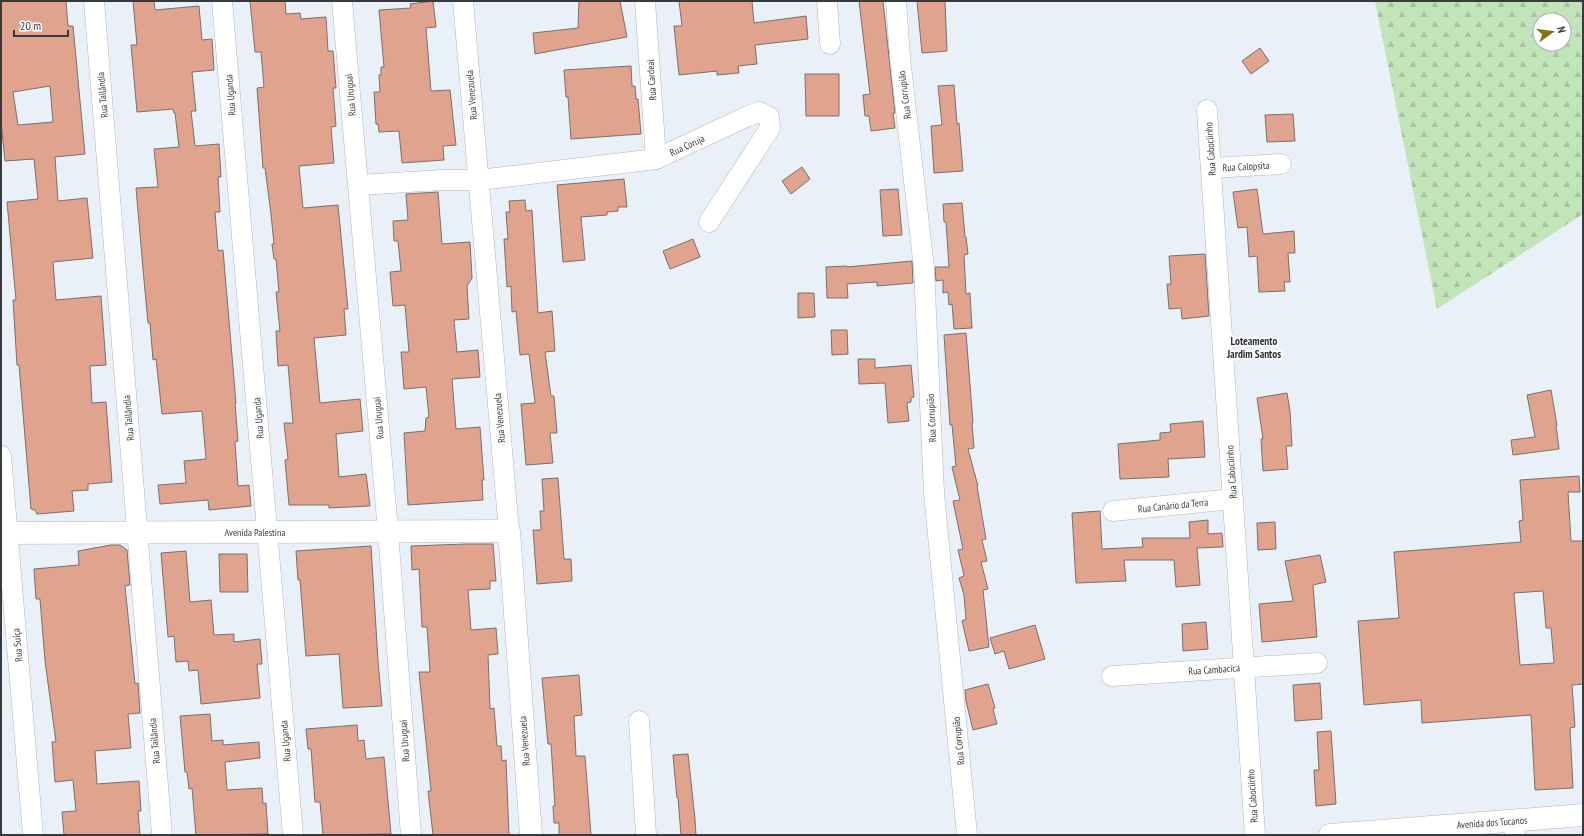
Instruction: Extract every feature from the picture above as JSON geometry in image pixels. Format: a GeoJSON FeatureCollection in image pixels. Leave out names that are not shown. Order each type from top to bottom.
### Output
{"type":"FeatureCollection","features":[{"type":"Feature","properties":{"kind":"street","name":"Rua Tailândia"},"geometry":{"type":"LineString","coordinates":[[94,1],[162,835]]}},
{"type":"Feature","properties":{"kind":"street","name":"Rua Uganda"},"geometry":{"type":"LineString","coordinates":[[222,1],[293,835]]}},
{"type":"Feature","properties":{"kind":"street","name":"Rua Uruguai"},"geometry":{"type":"LineString","coordinates":[[342,1],[388,531],[411,835]]}},
{"type":"Feature","properties":{"kind":"street","name":"Rua Venezuela"},"geometry":{"type":"LineString","coordinates":[[464,1],[509,531],[530,835]]}},
{"type":"Feature","properties":{"kind":"street","name":"Rua Cardeal"},"geometry":{"type":"LineString","coordinates":[[646,1],[656,159]]}},
{"type":"Feature","properties":{"kind":"street"},"geometry":{"type":"LineString","coordinates":[[827,1],[830,44]]}},
{"type":"Feature","properties":{"kind":"street","name":"Rua Corrupião"},"geometry":{"type":"LineString","coordinates":[[896,1],[900,58],[924,268],[934,493],[967,835]]}},
{"type":"Feature","properties":{"kind":"street","name":"Rua Caboclinho"},"geometry":{"type":"LineString","coordinates":[[1207,110],[1255,835]]}},
{"type":"Feature","properties":{"kind":"street","name":"Rua Coruja"},"geometry":{"type":"LineString","coordinates":[[358,185],[442,180],[479,180],[656,159],[748,116],[759,112],[769,117],[770,128],[709,222]]}},
{"type":"Feature","properties":{"kind":"street","name":"Rua Calopsita"},"geometry":{"type":"LineString","coordinates":[[1211,168],[1282,164]]}},
{"type":"Feature","properties":{"kind":"street","name":"Rua Suíça"},"geometry":{"type":"LineString","coordinates":[[1,456],[4,532],[33,835]]}},
{"type":"Feature","properties":{"kind":"street","name":"Rua Canário da Terra"},"geometry":{"type":"LineString","coordinates":[[1113,511],[1233,499]]}},
{"type":"Feature","properties":{"kind":"street","name":"Avenida Palestina"},"geometry":{"type":"LineString","coordinates":[[4,532],[509,531]]}},
{"type":"Feature","properties":{"kind":"street","name":"Rua Cambacica"},"geometry":{"type":"LineString","coordinates":[[1112,676],[1317,663]]}},
{"type":"Feature","properties":{"kind":"street"},"geometry":{"type":"LineString","coordinates":[[639,721],[646,835]]}},
{"type":"Feature","properties":{"kind":"street","name":"Avenida dos Tucanos"},"geometry":{"type":"LineString","coordinates":[[1330,835],[1515,828],[1583,815]]}},
{"type":"Feature","properties":{"kind":"green space"},"geometry":{"type":"Polygon","coordinates":[[[1375,1],[1583,1],[1583,214],[1437,309],[1375,1]]]}},
{"type":"Feature","properties":{"kind":"building"},"geometry":{"type":"Polygon","coordinates":[[[1,1],[66,1],[68,26],[73,26],[85,154],[55,157],[58,201],[87,198],[93,258],[53,262],[56,300],[101,296],[106,365],[90,366],[92,403],[106,402],[112,482],[88,484],[88,490],[72,491],[74,511],[37,514],[35,510],[31,509],[19,365],[17,365],[13,300],[16,300],[7,202],[38,199],[34,159],[5,161],[1,122],[1,1]],[[50,86],[13,92],[18,125],[53,122],[50,86]]]}},
{"type":"Feature","properties":{"kind":"building"},"geometry":{"type":"Polygon","coordinates":[[[133,1],[154,1],[155,10],[199,6],[202,40],[212,39],[214,70],[192,72],[196,111],[191,111],[195,146],[219,144],[221,177],[218,177],[220,212],[215,212],[218,251],[223,250],[236,403],[238,441],[235,442],[238,486],[249,485],[251,506],[209,510],[208,500],[160,504],[158,485],[186,483],[184,461],[206,459],[202,411],[162,414],[156,359],[153,360],[150,323],[148,323],[136,188],[158,187],[154,149],[179,147],[175,113],[173,109],[137,112],[131,45],[137,45],[133,1]]]}},
{"type":"Feature","properties":{"kind":"building"},"geometry":{"type":"Polygon","coordinates":[[[250,1],[285,1],[286,14],[300,13],[301,19],[326,17],[328,51],[333,51],[336,88],[333,88],[336,126],[331,127],[334,163],[299,166],[303,208],[338,205],[348,309],[344,309],[346,335],[314,338],[320,403],[360,399],[363,431],[336,434],[339,477],[366,474],[370,506],[329,508],[329,505],[289,505],[285,460],[288,459],[284,423],[293,423],[288,365],[278,366],[276,331],[280,331],[276,292],[279,292],[276,259],[274,259],[272,244],[274,244],[271,214],[265,168],[263,168],[257,88],[264,87],[261,52],[255,52],[250,1]]]}},
{"type":"Feature","properties":{"kind":"building"},"geometry":{"type":"Polygon","coordinates":[[[433,1],[436,27],[426,28],[431,91],[450,90],[456,145],[443,146],[444,160],[402,163],[399,131],[379,132],[378,124],[376,124],[374,92],[380,92],[379,75],[381,75],[381,67],[384,67],[379,10],[411,8],[410,4],[433,1]]]}},
{"type":"Feature","properties":{"kind":"building"},"geometry":{"type":"Polygon","coordinates":[[[579,1],[620,1],[627,37],[535,54],[533,33],[578,28],[579,1]]]}},
{"type":"Feature","properties":{"kind":"building"},"geometry":{"type":"Polygon","coordinates":[[[679,1],[752,1],[754,23],[806,16],[808,39],[755,45],[757,64],[738,66],[739,73],[717,75],[717,71],[679,75],[674,26],[682,26],[679,1]]]}},
{"type":"Feature","properties":{"kind":"building"},"geometry":{"type":"Polygon","coordinates":[[[859,1],[883,1],[895,113],[893,113],[895,128],[871,131],[869,116],[865,116],[863,95],[870,94],[859,1]]]}},
{"type":"Feature","properties":{"kind":"building"},"geometry":{"type":"Polygon","coordinates":[[[917,1],[945,1],[947,51],[922,53],[917,1]]]}},
{"type":"Feature","properties":{"kind":"building"},"geometry":{"type":"Polygon","coordinates":[[[1260,48],[1269,61],[1251,74],[1242,61],[1260,48]]]}},
{"type":"Feature","properties":{"kind":"building"},"geometry":{"type":"Polygon","coordinates":[[[631,66],[632,86],[635,86],[636,99],[638,99],[641,134],[571,139],[568,97],[566,97],[564,70],[631,66]]]}},
{"type":"Feature","properties":{"kind":"building"},"geometry":{"type":"Polygon","coordinates":[[[805,74],[839,74],[839,116],[806,116],[805,74]]]}},
{"type":"Feature","properties":{"kind":"building"},"geometry":{"type":"Polygon","coordinates":[[[954,85],[963,171],[934,173],[931,126],[942,125],[938,86],[954,85]]]}},
{"type":"Feature","properties":{"kind":"building"},"geometry":{"type":"Polygon","coordinates":[[[1293,114],[1295,141],[1267,142],[1265,115],[1293,114]]]}},
{"type":"Feature","properties":{"kind":"building"},"geometry":{"type":"Polygon","coordinates":[[[802,167],[810,179],[791,194],[782,181],[802,167]]]}},
{"type":"Feature","properties":{"kind":"building"},"geometry":{"type":"Polygon","coordinates":[[[624,179],[627,207],[618,207],[618,211],[607,212],[607,215],[581,217],[585,260],[563,262],[557,185],[624,179]]]}},
{"type":"Feature","properties":{"kind":"building"},"geometry":{"type":"Polygon","coordinates":[[[898,189],[902,235],[883,236],[880,190],[898,189]]]}},
{"type":"Feature","properties":{"kind":"building"},"geometry":{"type":"Polygon","coordinates":[[[1257,189],[1263,234],[1294,231],[1295,253],[1288,253],[1290,282],[1284,282],[1285,291],[1259,292],[1257,256],[1249,257],[1247,227],[1238,228],[1233,192],[1257,189]]]}},
{"type":"Feature","properties":{"kind":"building"},"geometry":{"type":"Polygon","coordinates":[[[438,192],[442,244],[470,242],[472,278],[467,286],[469,319],[454,320],[457,352],[478,350],[480,377],[452,379],[456,429],[480,427],[484,480],[482,480],[483,500],[408,505],[404,433],[425,431],[426,418],[429,417],[426,387],[404,389],[401,352],[409,352],[405,305],[393,306],[390,272],[401,271],[398,241],[394,241],[393,221],[408,220],[406,194],[438,192]]]}},
{"type":"Feature","properties":{"kind":"building"},"geometry":{"type":"Polygon","coordinates":[[[525,200],[526,211],[532,210],[538,313],[552,311],[555,351],[545,352],[551,396],[554,396],[557,433],[550,433],[553,463],[526,465],[521,404],[535,403],[529,354],[520,355],[516,311],[512,312],[511,286],[507,287],[504,239],[508,239],[506,212],[510,212],[509,201],[525,200]]]}},
{"type":"Feature","properties":{"kind":"building"},"geometry":{"type":"Polygon","coordinates":[[[962,203],[968,254],[964,255],[966,294],[970,293],[972,328],[954,329],[952,304],[949,305],[948,292],[943,293],[943,280],[936,281],[935,267],[949,267],[946,222],[944,222],[943,204],[962,203]]]}},
{"type":"Feature","properties":{"kind":"building"},"geometry":{"type":"Polygon","coordinates":[[[693,239],[700,257],[670,269],[663,251],[693,239]]]}},
{"type":"Feature","properties":{"kind":"building"},"geometry":{"type":"Polygon","coordinates":[[[1205,254],[1209,316],[1182,319],[1181,308],[1169,309],[1167,284],[1171,284],[1169,256],[1205,254]]]}},
{"type":"Feature","properties":{"kind":"building"},"geometry":{"type":"Polygon","coordinates":[[[912,261],[913,283],[877,286],[877,282],[847,284],[848,298],[827,298],[826,267],[847,267],[912,261]]]}},
{"type":"Feature","properties":{"kind":"building"},"geometry":{"type":"Polygon","coordinates":[[[798,293],[814,293],[815,317],[798,318],[798,293]]]}},
{"type":"Feature","properties":{"kind":"building"},"geometry":{"type":"Polygon","coordinates":[[[831,330],[847,330],[848,354],[832,355],[831,330]]]}},
{"type":"Feature","properties":{"kind":"building"},"geometry":{"type":"Polygon","coordinates":[[[966,333],[974,448],[968,449],[978,486],[986,539],[982,540],[987,561],[981,562],[988,589],[983,590],[989,647],[969,651],[962,621],[966,619],[964,595],[959,578],[964,576],[958,550],[963,549],[953,501],[960,500],[952,467],[956,466],[952,425],[950,425],[944,335],[966,333]]]}},
{"type":"Feature","properties":{"kind":"building"},"geometry":{"type":"Polygon","coordinates":[[[858,359],[875,359],[875,368],[911,365],[914,397],[911,398],[911,402],[907,403],[909,421],[888,423],[885,383],[859,384],[858,359]]]}},
{"type":"Feature","properties":{"kind":"building"},"geometry":{"type":"Polygon","coordinates":[[[1551,390],[1557,425],[1559,449],[1513,455],[1511,440],[1535,437],[1527,395],[1551,390]]]}},
{"type":"Feature","properties":{"kind":"building"},"geometry":{"type":"Polygon","coordinates":[[[1287,393],[1290,411],[1292,446],[1286,446],[1288,469],[1263,471],[1261,439],[1263,439],[1257,398],[1287,393]]]}},
{"type":"Feature","properties":{"kind":"building"},"geometry":{"type":"Polygon","coordinates":[[[1203,421],[1205,457],[1168,459],[1169,477],[1120,479],[1118,444],[1160,440],[1160,433],[1171,432],[1170,424],[1203,421]]]}},
{"type":"Feature","properties":{"kind":"building"},"geometry":{"type":"Polygon","coordinates":[[[1579,476],[1580,492],[1568,492],[1571,541],[1583,541],[1583,684],[1572,685],[1575,727],[1570,728],[1573,788],[1535,790],[1531,715],[1422,723],[1421,700],[1364,705],[1358,621],[1399,618],[1394,552],[1521,542],[1519,521],[1523,520],[1520,480],[1579,476]],[[1543,591],[1514,593],[1520,665],[1554,663],[1551,628],[1546,628],[1543,591]]]}},
{"type":"Feature","properties":{"kind":"building"},"geometry":{"type":"Polygon","coordinates":[[[558,478],[564,559],[571,559],[572,581],[537,584],[533,530],[541,530],[540,511],[544,511],[542,479],[558,478]]]}},
{"type":"Feature","properties":{"kind":"building"},"geometry":{"type":"Polygon","coordinates":[[[1100,511],[1102,549],[1143,547],[1142,538],[1190,538],[1189,522],[1208,520],[1208,534],[1222,533],[1223,547],[1197,548],[1200,585],[1176,587],[1174,560],[1124,560],[1126,581],[1076,583],[1072,513],[1100,511]]]}},
{"type":"Feature","properties":{"kind":"building"},"geometry":{"type":"Polygon","coordinates":[[[1275,522],[1276,549],[1258,550],[1257,523],[1275,522]]]}},
{"type":"Feature","properties":{"kind":"building"},"geometry":{"type":"Polygon","coordinates":[[[493,544],[496,581],[490,581],[490,589],[468,590],[471,630],[496,628],[498,654],[488,655],[490,709],[494,708],[497,746],[501,746],[502,761],[506,760],[509,835],[433,835],[428,791],[431,791],[419,672],[430,672],[427,627],[422,627],[419,569],[412,570],[411,546],[493,544]]]}},
{"type":"Feature","properties":{"kind":"building"},"geometry":{"type":"Polygon","coordinates":[[[111,545],[120,545],[127,550],[130,585],[125,586],[135,684],[138,683],[140,713],[128,714],[131,748],[95,751],[97,784],[139,781],[141,811],[138,811],[140,835],[64,835],[62,812],[76,811],[73,780],[55,782],[52,742],[56,742],[45,661],[40,599],[36,599],[34,569],[79,565],[78,551],[111,545]]]}},
{"type":"Feature","properties":{"kind":"building"},"geometry":{"type":"Polygon","coordinates":[[[371,546],[382,706],[343,708],[339,654],[306,656],[300,580],[298,580],[296,551],[371,546]]]}},
{"type":"Feature","properties":{"kind":"building"},"geometry":{"type":"Polygon","coordinates":[[[186,551],[190,602],[211,600],[214,635],[234,634],[234,642],[260,639],[262,664],[257,664],[260,698],[201,704],[198,670],[189,671],[188,661],[176,662],[174,636],[168,637],[161,553],[186,551]]]}},
{"type":"Feature","properties":{"kind":"building"},"geometry":{"type":"Polygon","coordinates":[[[219,554],[247,554],[248,592],[220,592],[219,554]]]}},
{"type":"Feature","properties":{"kind":"building"},"geometry":{"type":"Polygon","coordinates":[[[1320,555],[1326,582],[1313,585],[1317,637],[1262,642],[1259,604],[1293,601],[1285,561],[1320,555]]]}},
{"type":"Feature","properties":{"kind":"building"},"geometry":{"type":"Polygon","coordinates":[[[1206,622],[1208,649],[1183,651],[1182,624],[1206,622]]]}},
{"type":"Feature","properties":{"kind":"building"},"geometry":{"type":"Polygon","coordinates":[[[1035,625],[1045,659],[1009,669],[1004,651],[995,654],[990,638],[1035,625]]]}},
{"type":"Feature","properties":{"kind":"building"},"geometry":{"type":"Polygon","coordinates":[[[579,675],[582,715],[574,716],[576,756],[585,756],[591,835],[559,835],[559,823],[554,823],[553,806],[555,806],[551,744],[548,744],[542,678],[579,675]]]}},
{"type":"Feature","properties":{"kind":"building"},"geometry":{"type":"Polygon","coordinates":[[[1320,683],[1322,719],[1295,721],[1293,685],[1320,683]]]}},
{"type":"Feature","properties":{"kind":"building"},"geometry":{"type":"Polygon","coordinates":[[[988,684],[995,708],[993,709],[997,724],[973,730],[965,690],[988,684]]]}},
{"type":"Feature","properties":{"kind":"building"},"geometry":{"type":"Polygon","coordinates":[[[210,714],[212,741],[223,740],[223,745],[259,742],[260,758],[225,762],[227,790],[262,788],[263,804],[266,803],[268,834],[196,835],[192,788],[189,789],[187,772],[185,772],[180,716],[210,714]]]}},
{"type":"Feature","properties":{"kind":"building"},"geometry":{"type":"Polygon","coordinates":[[[357,725],[358,741],[364,740],[366,759],[384,757],[391,834],[323,835],[320,802],[315,802],[311,749],[308,749],[306,729],[357,725]]]}},
{"type":"Feature","properties":{"kind":"building"},"geometry":{"type":"Polygon","coordinates":[[[1331,731],[1336,804],[1316,806],[1314,770],[1319,770],[1317,732],[1331,731]]]}},
{"type":"Feature","properties":{"kind":"building"},"geometry":{"type":"Polygon","coordinates":[[[688,754],[696,835],[681,835],[677,798],[673,755],[688,754]]]}},
{"type":"Feature","properties":{"kind":"district","name":"Loteamento Jardim Santos"},"geometry":{"type":"Point","coordinates":[1254,347]}}]}
